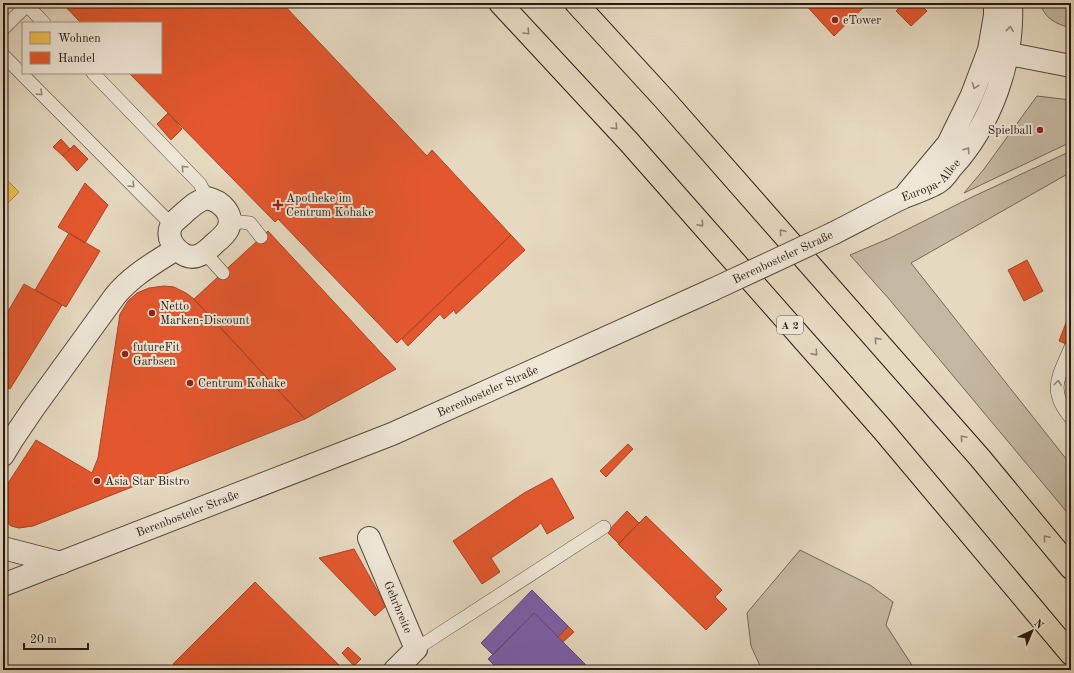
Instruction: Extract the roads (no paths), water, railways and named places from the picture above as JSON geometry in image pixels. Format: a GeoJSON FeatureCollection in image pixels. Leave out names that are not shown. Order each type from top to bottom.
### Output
{"type":"FeatureCollection","features":[{"type":"Feature","properties":{"kind":"highway","name":"A 2"},"geometry":{"type":"LineString","coordinates":[[500,3],[629,142],[882,429],[1071,654]]}},
{"type":"Feature","properties":{"kind":"highway"},"geometry":{"type":"LineString","coordinates":[[576,3],[665,100],[970,446],[1071,568]]}},
{"type":"Feature","properties":{"kind":"street","name":"Europa-Allee"},"geometry":{"type":"LineString","coordinates":[[995,3],[998,52]]}},
{"type":"Feature","properties":{"kind":"street","name":"Europa-Allee"},"geometry":{"type":"LineString","coordinates":[[904,197],[939,182],[965,154],[988,115],[998,52],[1012,14],[1011,3]]}},
{"type":"Feature","properties":{"kind":"street"},"geometry":{"type":"LineString","coordinates":[[998,52],[1071,66]]}},
{"type":"Feature","properties":{"kind":"street","name":"Berenbosteler Straße"},"geometry":{"type":"LineString","coordinates":[[3,585],[392,434],[712,290],[834,233],[904,197]]}},
{"type":"Feature","properties":{"kind":"street"},"geometry":{"type":"LineString","coordinates":[[207,198],[214,200],[225,208],[230,221],[228,228],[205,253],[190,257],[185,256],[176,249],[171,242],[170,233],[172,225],[196,202],[207,198]]}},
{"type":"Feature","properties":{"kind":"street"},"geometry":{"type":"LineString","coordinates":[[3,455],[20,427],[115,296],[127,282],[176,249]]}},
{"type":"Feature","properties":{"kind":"street","name":"Gehrbreite"},"geometry":{"type":"LineString","coordinates":[[369,538],[416,649],[395,670]]}},
{"type":"Feature","properties":{"kind":"street"},"geometry":{"type":"LineString","coordinates":[[3,548],[61,563]]}},
{"type":"Feature","properties":{"kind":"lane"},"geometry":{"type":"LineString","coordinates":[[3,29],[26,4],[43,22]]}},
{"type":"Feature","properties":{"kind":"lane"},"geometry":{"type":"LineString","coordinates":[[3,55],[172,225]]}},
{"type":"Feature","properties":{"kind":"lane"},"geometry":{"type":"LineString","coordinates":[[93,74],[200,184],[207,198]]}},
{"type":"Feature","properties":{"kind":"lane"},"geometry":{"type":"LineString","coordinates":[[230,221],[250,223],[261,237]]}},
{"type":"Feature","properties":{"kind":"lane"},"geometry":{"type":"LineString","coordinates":[[205,253],[223,273]]}},
{"type":"Feature","properties":{"kind":"lane"},"geometry":{"type":"LineString","coordinates":[[1071,347],[1058,378],[1057,395],[1071,418]]}},
{"type":"Feature","properties":{"kind":"lane"},"geometry":{"type":"LineString","coordinates":[[416,649],[604,527]]}},
{"type":"Feature","properties":{"kind":"place","name":"eTower"},"geometry":{"type":"Point","coordinates":[835,20]}},
{"type":"Feature","properties":{"kind":"place","name":"Spielball"},"geometry":{"type":"Point","coordinates":[1040,130]}},
{"type":"Feature","properties":{"kind":"place","name":"Apotheke im Centrum Kohake"},"geometry":{"type":"Point","coordinates":[278,205]}},
{"type":"Feature","properties":{"kind":"place","name":"Netto Marken-Discount"},"geometry":{"type":"Point","coordinates":[152,313]}},
{"type":"Feature","properties":{"kind":"place","name":"futureFit Garbsen"},"geometry":{"type":"Point","coordinates":[125,354]}},
{"type":"Feature","properties":{"kind":"place","name":"Centrum Kohake"},"geometry":{"type":"Point","coordinates":[190,383]}},
{"type":"Feature","properties":{"kind":"place","name":"Asia Star Bistro"},"geometry":{"type":"Point","coordinates":[97,481]}}]}
